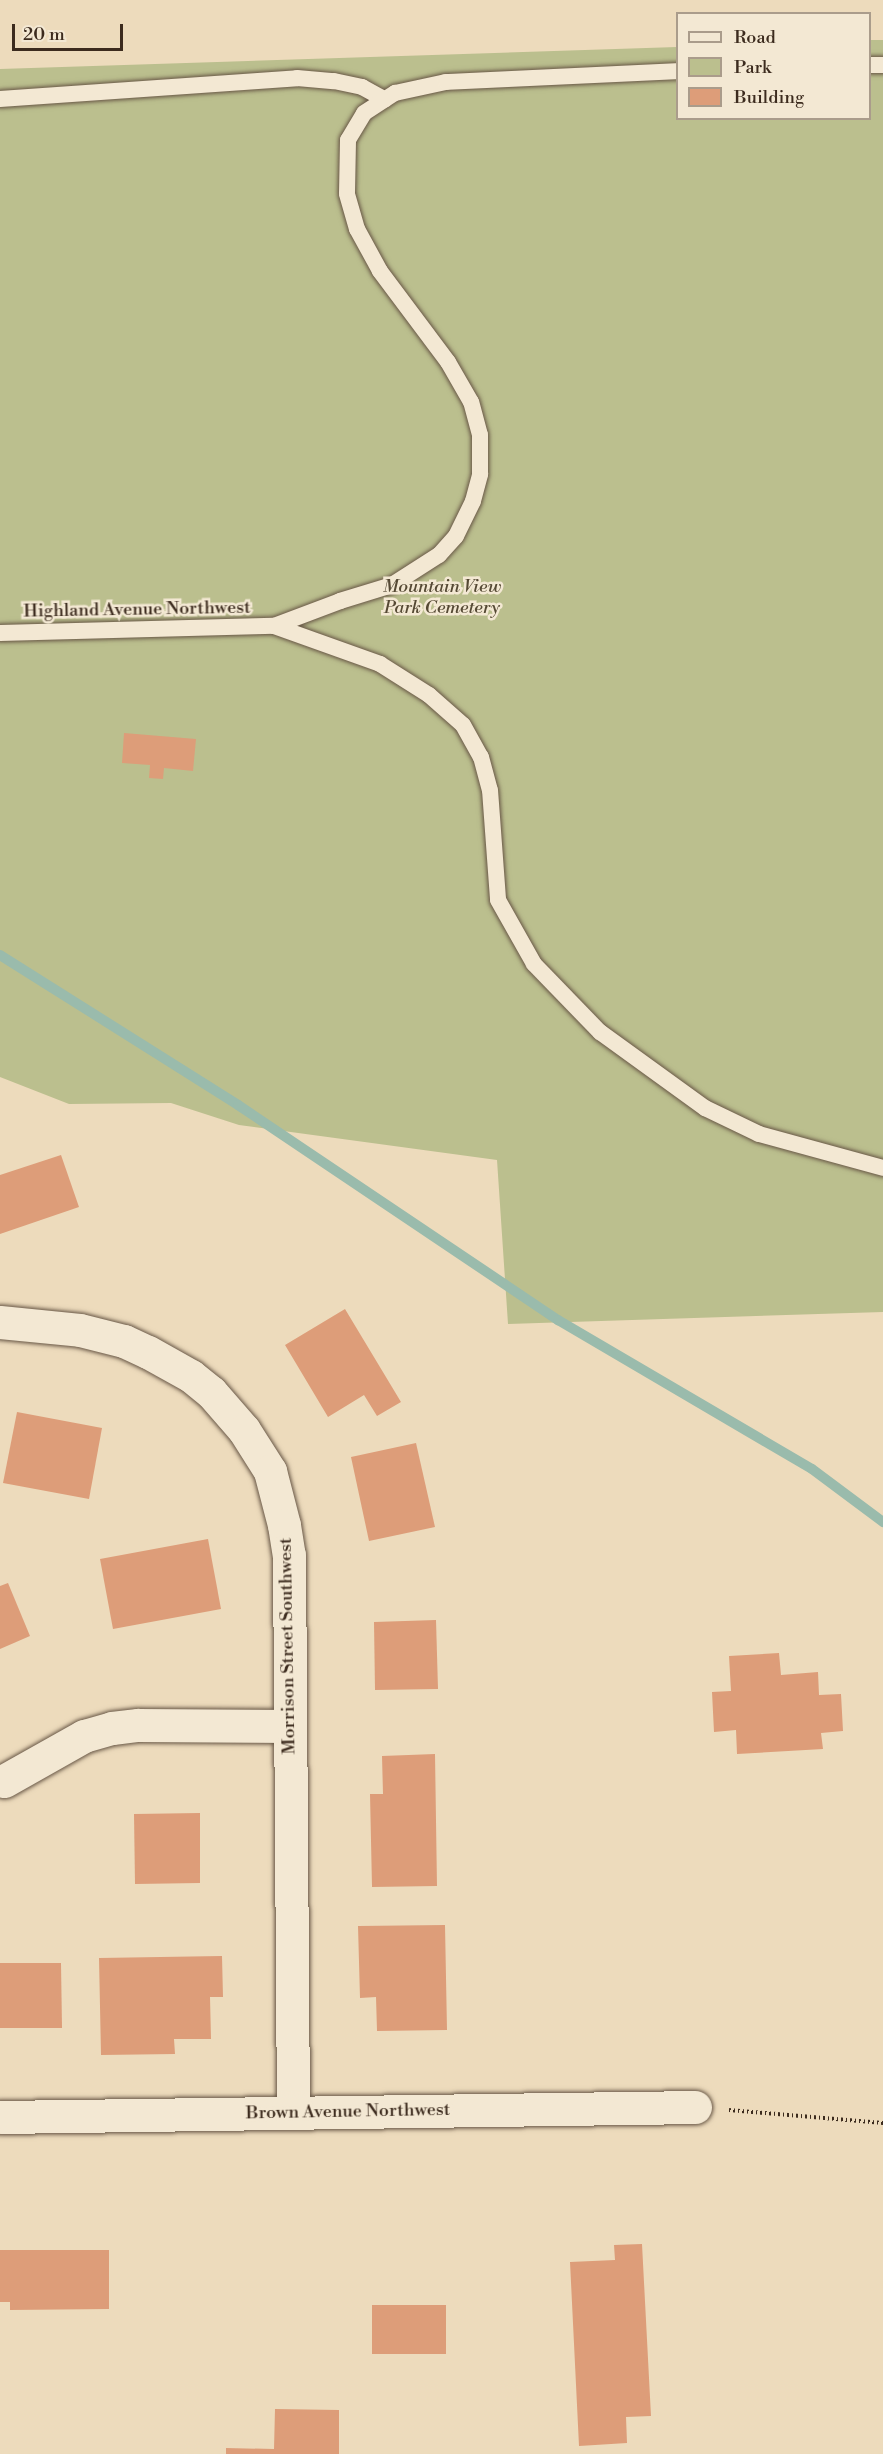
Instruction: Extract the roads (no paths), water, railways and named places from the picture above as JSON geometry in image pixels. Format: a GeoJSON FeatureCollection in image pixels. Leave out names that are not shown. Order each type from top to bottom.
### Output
{"type":"FeatureCollection","features":[{"type":"Feature","properties":{"kind":"street","name":"Morrison Street Southwest"},"geometry":{"type":"LineString","coordinates":[[0,1322],[80,1330],[124,1341],[191,1376],[211,1392],[244,1430],[270,1471],[289,1555],[293,2113]]}},
{"type":"Feature","properties":{"kind":"street"},"geometry":{"type":"LineString","coordinates":[[4,1781],[84,1736],[112,1728],[290,1726]]}},
{"type":"Feature","properties":{"kind":"street","name":"Brown Avenue Northwest"},"geometry":{"type":"LineString","coordinates":[[0,2116],[696,2108]]}},
{"type":"Feature","properties":{"kind":"lane"},"geometry":{"type":"LineString","coordinates":[[274,626],[340,600],[392,585],[439,555],[456,536],[473,501],[480,474],[480,435],[471,402],[448,362],[380,272],[357,229],[347,192],[348,140],[364,113],[395,93],[446,82],[676,71]]}},
{"type":"Feature","properties":{"kind":"lane"},"geometry":{"type":"LineString","coordinates":[[0,99],[297,78],[334,81],[362,87],[385,100]]}},
{"type":"Feature","properties":{"kind":"lane"},"geometry":{"type":"LineString","coordinates":[[274,626],[380,664],[429,695],[463,725],[481,757],[490,790],[498,900],[534,964],[600,1032],[705,1108],[759,1134],[883,1168]]}},
{"type":"Feature","properties":{"kind":"lane","name":"Highland Avenue Northwest"},"geometry":{"type":"LineString","coordinates":[[0,633],[274,626]]}},
{"type":"Feature","properties":{"kind":"waterway"},"geometry":{"type":"LineString","coordinates":[[0,955],[238,1105],[558,1320],[812,1469],[883,1522]]}},
{"type":"Feature","properties":{"kind":"park label","name":"Mountain View Park Cemetery"},"geometry":{"type":"Point","coordinates":[442,598]}}]}
